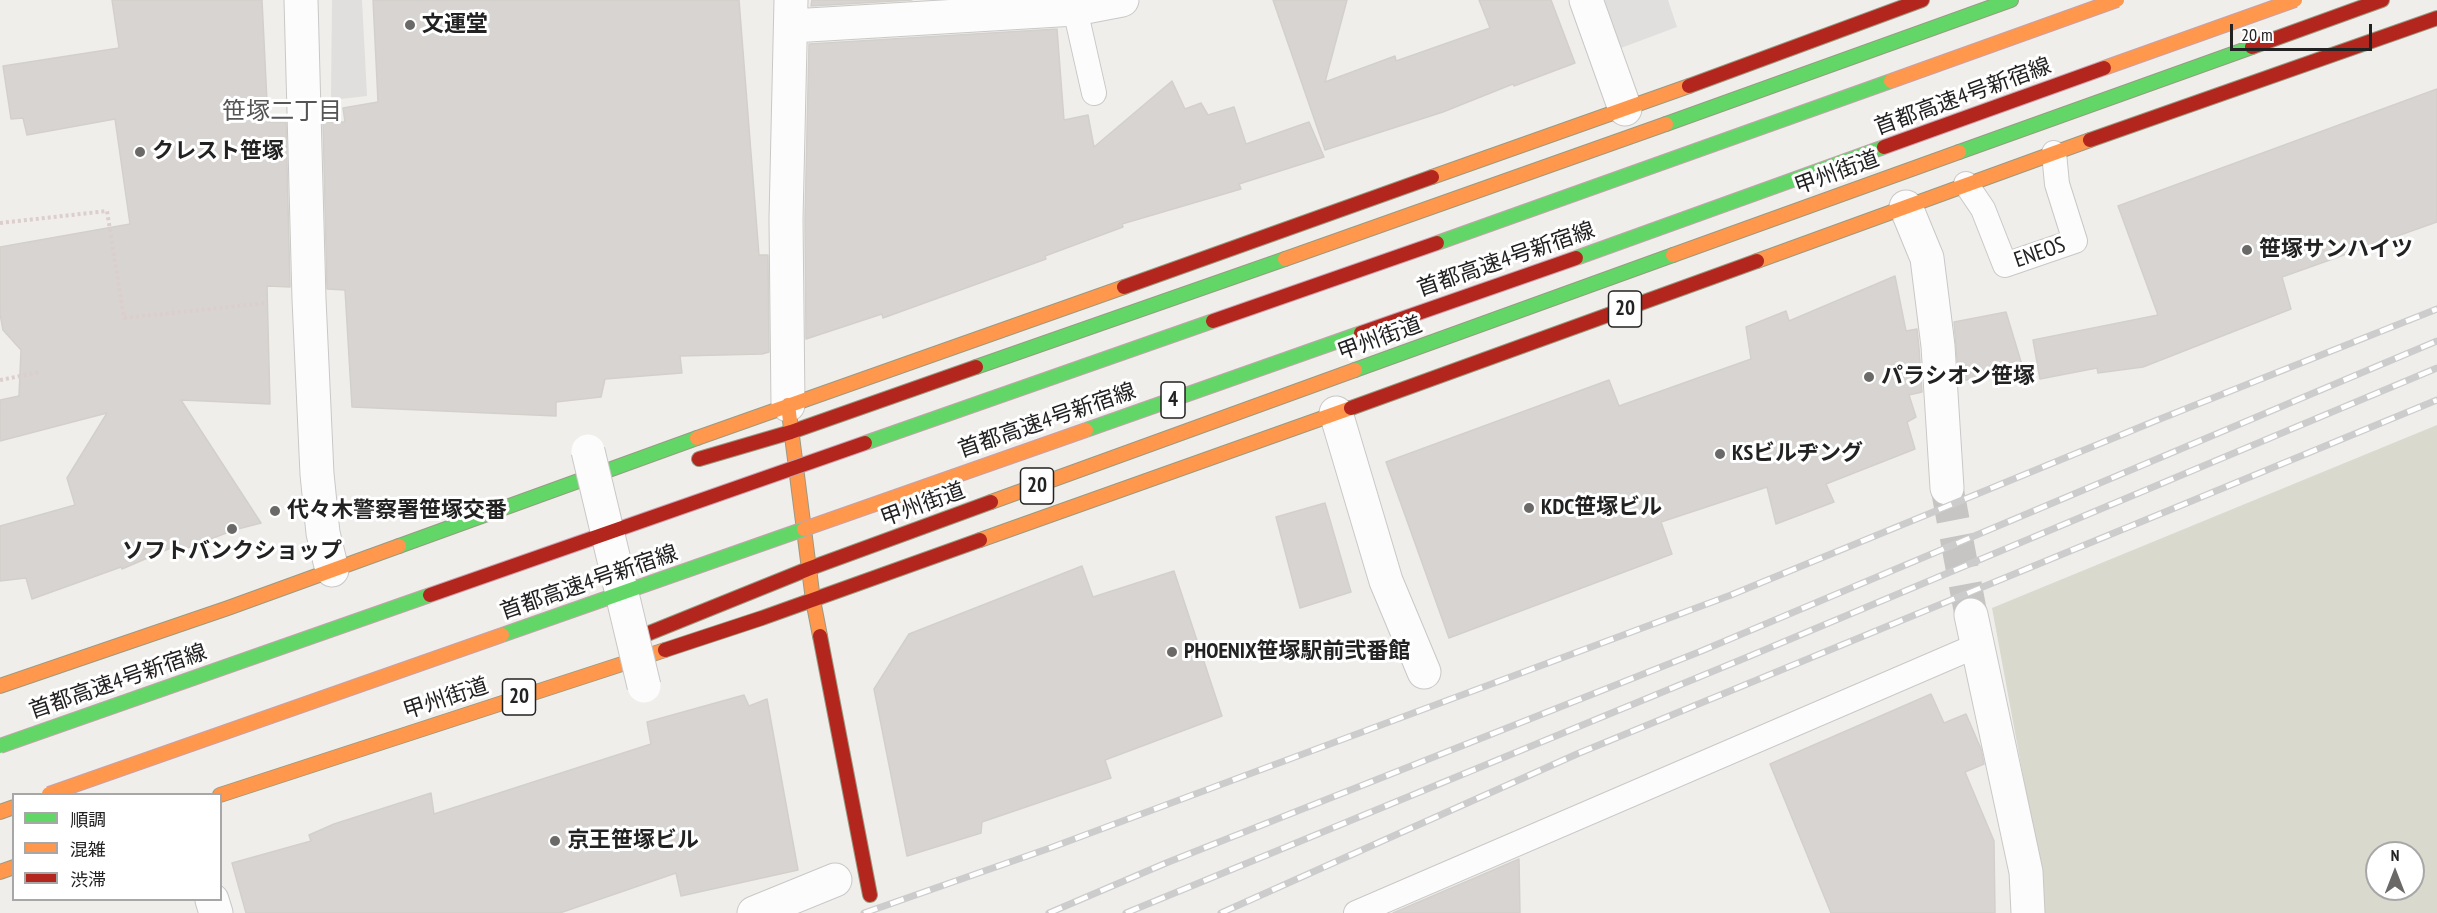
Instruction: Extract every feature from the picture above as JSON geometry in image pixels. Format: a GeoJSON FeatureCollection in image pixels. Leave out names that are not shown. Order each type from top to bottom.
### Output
{"type":"FeatureCollection","features":[{"type":"Feature","properties":{"kind":"main road"},"geometry":{"type":"LineString","coordinates":[[0,686],[332,570],[790,419],[1220,281],[1508,181],[2011,0]]}},
{"type":"Feature","properties":{"kind":"main road","name":"首都高速4号新宿線"},"geometry":{"type":"LineString","coordinates":[[0,746],[1519,214],[2117,0]]}},
{"type":"Feature","properties":{"kind":"main road","name":"首都高速4号新宿線"},"geometry":{"type":"LineString","coordinates":[[55,793],[1528,275],[2295,0]]}},
{"type":"Feature","properties":{"kind":"main road","name":"甲州街道"},"geometry":{"type":"LineString","coordinates":[[617,646],[808,569],[1550,298],[2382,0]]}},
{"type":"Feature","properties":{"kind":"main road"},"geometry":{"type":"LineString","coordinates":[[681,465],[790,419],[1913,2]]}},
{"type":"Feature","properties":{"kind":"main road","name":"20"},"geometry":{"type":"LineString","coordinates":[[813,600],[1966,184],[2437,18]]}},
{"type":"Feature","properties":{"kind":"main road"},"geometry":{"type":"LineString","coordinates":[[790,419],[813,600],[870,895]]}},
{"type":"Feature","properties":{"kind":"main road"},"geometry":{"type":"LineString","coordinates":[[332,570],[614,485]]}},
{"type":"Feature","properties":{"kind":"main road","name":"甲州街道"},"geometry":{"type":"LineString","coordinates":[[222,794],[813,600]]}},
{"type":"Feature","properties":{"kind":"main road","name":"甲州街道"},"geometry":{"type":"LineString","coordinates":[[399,736],[562,669]]}},
{"type":"Feature","properties":{"kind":"street"},"geometry":{"type":"LineString","coordinates":[[301,0],[309,298],[317,474],[323,533],[332,570]]}},
{"type":"Feature","properties":{"kind":"street"},"geometry":{"type":"LineString","coordinates":[[790,419],[786,219],[792,13],[1075,9],[1122,0]]}},
{"type":"Feature","properties":{"kind":"street"},"geometry":{"type":"LineString","coordinates":[[1586,0],[1625,109]]}},
{"type":"Feature","properties":{"kind":"street"},"geometry":{"type":"LineString","coordinates":[[1906,207],[1927,258],[1938,346],[1947,488]]}},
{"type":"Feature","properties":{"kind":"street"},"geometry":{"type":"LineString","coordinates":[[1336,413],[1386,581],[1424,672]]}},
{"type":"Feature","properties":{"kind":"street"},"geometry":{"type":"LineString","coordinates":[[588,451],[644,686]]}},
{"type":"Feature","properties":{"kind":"street"},"geometry":{"type":"LineString","coordinates":[[1975,630],[2026,872],[2028,913]]}},
{"type":"Feature","properties":{"kind":"street"},"geometry":{"type":"LineString","coordinates":[[754,913],[835,880]]}},
{"type":"Feature","properties":{"kind":"lane"},"geometry":{"type":"LineString","coordinates":[[1075,9],[1094,93]]}},
{"type":"Feature","properties":{"kind":"lane","name":"ENEOS"},"geometry":{"type":"LineString","coordinates":[[1966,184],[1983,209],[2005,265],[2075,242],[2057,184],[2054,153]]}},
{"type":"Feature","properties":{"kind":"lane"},"geometry":{"type":"LineString","coordinates":[[1356,913],[1975,630]]}},
{"type":"Feature","properties":{"kind":"path"},"geometry":{"type":"LineString","coordinates":[[0,223],[107,211],[124,318],[309,298]]}},
{"type":"Feature","properties":{"kind":"path"},"geometry":{"type":"LineString","coordinates":[[0,380],[41,372]]}},
{"type":"Feature","properties":{"kind":"shaded area"},"geometry":{"type":"Polygon","coordinates":[[[332,0],[362,0],[367,96],[331,100],[332,0]]]}},
{"type":"Feature","properties":{"kind":"shaded area"},"geometry":{"type":"Polygon","coordinates":[[[1603,0],[1668,0],[1677,27],[1621,48],[1603,0]]]}},
{"type":"Feature","properties":{"kind":"shaded area"},"geometry":{"type":"Polygon","coordinates":[[[2437,425],[2437,913],[2043,913],[2041,873],[1992,608],[2437,425]]]}},
{"type":"Feature","properties":{"kind":"building"},"geometry":{"type":"Polygon","coordinates":[[[112,0],[262,0],[268,122],[286,122],[290,287],[267,286],[270,404],[181,400],[261,523],[234,530],[182,550],[180,544],[122,569],[121,567],[32,599],[26,578],[0,581],[0,526],[75,505],[67,478],[107,413],[0,441],[0,400],[19,396],[21,350],[3,330],[0,314],[0,247],[130,224],[115,119],[27,135],[23,118],[11,119],[3,66],[119,48],[112,0]]]}},
{"type":"Feature","properties":{"kind":"building"},"geometry":{"type":"Polygon","coordinates":[[[373,0],[739,0],[759,255],[768,255],[769,352],[680,356],[682,373],[605,379],[601,397],[556,402],[556,416],[352,407],[345,290],[327,289],[323,122],[345,122],[343,108],[378,102],[373,0]]]}},
{"type":"Feature","properties":{"kind":"building"},"geometry":{"type":"Polygon","coordinates":[[[812,0],[912,0],[811,6],[812,0]]]}},
{"type":"Feature","properties":{"kind":"building"},"geometry":{"type":"Polygon","coordinates":[[[1273,0],[1347,0],[1325,82],[1395,56],[1396,61],[1490,28],[1479,0],[1551,0],[1575,63],[1514,86],[1513,84],[1443,112],[1325,150],[1273,0]]]}},
{"type":"Feature","properties":{"kind":"building"},"geometry":{"type":"Polygon","coordinates":[[[1057,29],[1064,120],[1088,115],[1094,147],[1172,81],[1185,109],[1201,103],[1208,115],[1234,107],[1246,144],[1309,122],[1324,157],[1239,184],[1241,189],[1122,224],[1123,227],[1045,256],[1046,259],[883,318],[882,314],[806,339],[805,219],[809,44],[1057,29]]]}},
{"type":"Feature","properties":{"kind":"building","name":"笹塚サンハイツ"},"geometry":{"type":"Polygon","coordinates":[[[2437,89],[2437,222],[2282,277],[2291,309],[2143,367],[2098,373],[2097,368],[2040,379],[2033,340],[2158,315],[2118,206],[2437,89]]]}},
{"type":"Feature","properties":{"kind":"building"},"geometry":{"type":"Polygon","coordinates":[[[1895,276],[1906,331],[1917,329],[1922,392],[1909,395],[1916,417],[1907,422],[1915,449],[1826,484],[1834,502],[1776,524],[1767,487],[1661,522],[1672,554],[1449,638],[1386,462],[1609,380],[1619,406],[1751,359],[1746,327],[1786,311],[1789,321],[1895,276]]]}},
{"type":"Feature","properties":{"kind":"building"},"geometry":{"type":"Polygon","coordinates":[[[2006,312],[2022,365],[1959,382],[1954,322],[2006,312]]]}},
{"type":"Feature","properties":{"kind":"building"},"geometry":{"type":"Polygon","coordinates":[[[1325,503],[1351,592],[1300,608],[1276,517],[1325,503]]]}},
{"type":"Feature","properties":{"kind":"building"},"geometry":{"type":"Polygon","coordinates":[[[1082,566],[1093,597],[1174,571],[1222,716],[1105,760],[1111,778],[982,822],[981,833],[907,856],[874,689],[909,634],[1082,566]]]}},
{"type":"Feature","properties":{"kind":"building"},"geometry":{"type":"Polygon","coordinates":[[[1931,694],[1944,723],[1966,714],[1981,749],[1984,764],[1965,772],[1994,841],[1995,913],[1831,913],[1770,764],[1931,694]]]}},
{"type":"Feature","properties":{"kind":"building"},"geometry":{"type":"Polygon","coordinates":[[[744,695],[749,706],[767,699],[798,870],[681,896],[676,873],[560,913],[246,913],[232,863],[311,841],[309,835],[334,824],[431,793],[434,814],[651,744],[647,722],[744,695]]]}},
{"type":"Feature","properties":{"kind":"building"},"geometry":{"type":"Polygon","coordinates":[[[1519,859],[1520,913],[1393,913],[1519,859]]]}},
{"type":"Feature","properties":{"kind":"tunnel"},"geometry":{"type":"LineString","coordinates":[[1947,488],[1971,615]]}},
{"type":"Feature","properties":{"kind":"railway"},"geometry":{"type":"LineString","coordinates":[[864,913],[1050,848],[1731,595],[2155,421],[2437,309]]}},
{"type":"Feature","properties":{"kind":"railway"},"geometry":{"type":"LineString","coordinates":[[1049,913],[1166,863],[1699,652],[2437,341]]}},
{"type":"Feature","properties":{"kind":"railway"},"geometry":{"type":"LineString","coordinates":[[1126,913],[1750,656],[2437,368]]}},
{"type":"Feature","properties":{"kind":"railway"},"geometry":{"type":"LineString","coordinates":[[1221,913],[1577,754],[2437,400]]}},
{"type":"Feature","properties":{"kind":"traffic: fast"},"geometry":{"type":"LineString","coordinates":[[1666,124],[2011,0]]}},
{"type":"Feature","properties":{"kind":"traffic: fast"},"geometry":{"type":"LineString","coordinates":[[1959,152],[2252,47]]}},
{"type":"Feature","properties":{"kind":"traffic: fast"},"geometry":{"type":"LineString","coordinates":[[1437,243],[1891,81]]}},
{"type":"Feature","properties":{"kind":"traffic: fast"},"geometry":{"type":"LineString","coordinates":[[1576,258],[1884,147]]}},
{"type":"Feature","properties":{"kind":"traffic: fast"},"geometry":{"type":"LineString","coordinates":[[1355,370],[1673,255]]}},
{"type":"Feature","properties":{"kind":"traffic: fast"},"geometry":{"type":"LineString","coordinates":[[976,367],[1285,259]]}},
{"type":"Feature","properties":{"kind":"traffic: fast"},"geometry":{"type":"LineString","coordinates":[[865,443],[1213,321]]}},
{"type":"Feature","properties":{"kind":"traffic: fast"},"geometry":{"type":"LineString","coordinates":[[1086,430],[1361,333]]}},
{"type":"Feature","properties":{"kind":"traffic: fast"},"geometry":{"type":"LineString","coordinates":[[399,546],[697,438]]}},
{"type":"Feature","properties":{"kind":"traffic: fast"},"geometry":{"type":"LineString","coordinates":[[502,635],[804,529]]}},
{"type":"Feature","properties":{"kind":"traffic: fast"},"geometry":{"type":"LineString","coordinates":[[0,746],[430,595]]}},
{"type":"Feature","properties":{"kind":"traffic: slow"},"geometry":{"type":"LineString","coordinates":[[1891,81],[2117,0]]}},
{"type":"Feature","properties":{"kind":"traffic: slow"},"geometry":{"type":"LineString","coordinates":[[2104,68],[2295,0]]}},
{"type":"Feature","properties":{"kind":"traffic: slow"},"geometry":{"type":"LineString","coordinates":[[1432,177],[1689,86]]}},
{"type":"Feature","properties":{"kind":"traffic: slow"},"geometry":{"type":"LineString","coordinates":[[1285,259],[1666,124]]}},
{"type":"Feature","properties":{"kind":"traffic: slow"},"geometry":{"type":"LineString","coordinates":[[1757,261],[2090,140]]}},
{"type":"Feature","properties":{"kind":"traffic: slow"},"geometry":{"type":"LineString","coordinates":[[1673,255],[1959,152]]}},
{"type":"Feature","properties":{"kind":"traffic: slow"},"geometry":{"type":"LineString","coordinates":[[697,438],[1124,287]]}},
{"type":"Feature","properties":{"kind":"traffic: slow"},"geometry":{"type":"LineString","coordinates":[[991,502],[1355,370]]}},
{"type":"Feature","properties":{"kind":"traffic: slow"},"geometry":{"type":"LineString","coordinates":[[788,405],[813,600],[820,636]]}},
{"type":"Feature","properties":{"kind":"traffic: slow"},"geometry":{"type":"LineString","coordinates":[[980,540],[1351,408]]}},
{"type":"Feature","properties":{"kind":"traffic: slow"},"geometry":{"type":"LineString","coordinates":[[804,529],[1086,430]]}},
{"type":"Feature","properties":{"kind":"traffic: slow"},"geometry":{"type":"LineString","coordinates":[[0,686],[228,608],[399,546]]}},
{"type":"Feature","properties":{"kind":"traffic: slow"},"geometry":{"type":"LineString","coordinates":[[52,793],[502,635]]}},
{"type":"Feature","properties":{"kind":"traffic: slow"},"geometry":{"type":"LineString","coordinates":[[222,794],[665,650]]}},
{"type":"Feature","properties":{"kind":"traffic: slow"},"geometry":{"type":"LineString","coordinates":[[0,812],[12,808]]}},
{"type":"Feature","properties":{"kind":"traffic: slow"},"geometry":{"type":"LineString","coordinates":[[0,872],[12,868]]}},
{"type":"Feature","properties":{"kind":"traffic: jam"},"geometry":{"type":"LineString","coordinates":[[1689,86],[1922,0]]}},
{"type":"Feature","properties":{"kind":"traffic: jam"},"geometry":{"type":"LineString","coordinates":[[2252,47],[2382,0]]}},
{"type":"Feature","properties":{"kind":"traffic: jam"},"geometry":{"type":"LineString","coordinates":[[2090,140],[2437,18]]}},
{"type":"Feature","properties":{"kind":"traffic: jam"},"geometry":{"type":"LineString","coordinates":[[1884,147],[2104,68]]}},
{"type":"Feature","properties":{"kind":"traffic: jam"},"geometry":{"type":"LineString","coordinates":[[1124,287],[1432,177]]}},
{"type":"Feature","properties":{"kind":"traffic: jam"},"geometry":{"type":"LineString","coordinates":[[1213,321],[1437,243]]}},
{"type":"Feature","properties":{"kind":"traffic: jam"},"geometry":{"type":"LineString","coordinates":[[1361,333],[1576,258]]}},
{"type":"Feature","properties":{"kind":"traffic: jam"},"geometry":{"type":"LineString","coordinates":[[1351,408],[1757,261]]}},
{"type":"Feature","properties":{"kind":"traffic: jam"},"geometry":{"type":"LineString","coordinates":[[699,459],[791,432],[976,367]]}},
{"type":"Feature","properties":{"kind":"traffic: jam"},"geometry":{"type":"LineString","coordinates":[[430,595],[865,443]]}},
{"type":"Feature","properties":{"kind":"traffic: jam"},"geometry":{"type":"LineString","coordinates":[[637,638],[808,569],[991,502]]}},
{"type":"Feature","properties":{"kind":"traffic: jam"},"geometry":{"type":"LineString","coordinates":[[665,650],[980,540]]}},
{"type":"Feature","properties":{"kind":"traffic: jam"},"geometry":{"type":"LineString","coordinates":[[820,636],[870,895]]}},
{"type":"Feature","properties":{"kind":"place","name":"文運堂"},"geometry":{"type":"Point","coordinates":[410,25]}},
{"type":"Feature","properties":{"kind":"place","name":"クレスト笹塚"},"geometry":{"type":"Point","coordinates":[140,152]}},
{"type":"Feature","properties":{"kind":"place","name":"笹塚サンハイツ"},"geometry":{"type":"Point","coordinates":[2247,250]}},
{"type":"Feature","properties":{"kind":"place","name":"パラシオン笹塚"},"geometry":{"type":"Point","coordinates":[1869,377]}},
{"type":"Feature","properties":{"kind":"place","name":"KSビルヂング"},"geometry":{"type":"Point","coordinates":[1720,454]}},
{"type":"Feature","properties":{"kind":"place","name":"KDC笹塚ビル"},"geometry":{"type":"Point","coordinates":[1529,508]}},
{"type":"Feature","properties":{"kind":"place","name":"代々木警察署笹塚交番"},"geometry":{"type":"Point","coordinates":[275,511]}},
{"type":"Feature","properties":{"kind":"place","name":"ソフトバンクショップ"},"geometry":{"type":"Point","coordinates":[232,529]}},
{"type":"Feature","properties":{"kind":"place","name":"PHOENIX笹塚駅前弐番館"},"geometry":{"type":"Point","coordinates":[1172,652]}},
{"type":"Feature","properties":{"kind":"place","name":"京王笹塚ビル"},"geometry":{"type":"Point","coordinates":[555,841]}},
{"type":"Feature","properties":{"kind":"district","name":"笹塚二丁目"},"geometry":{"type":"Point","coordinates":[282,112]}}]}
